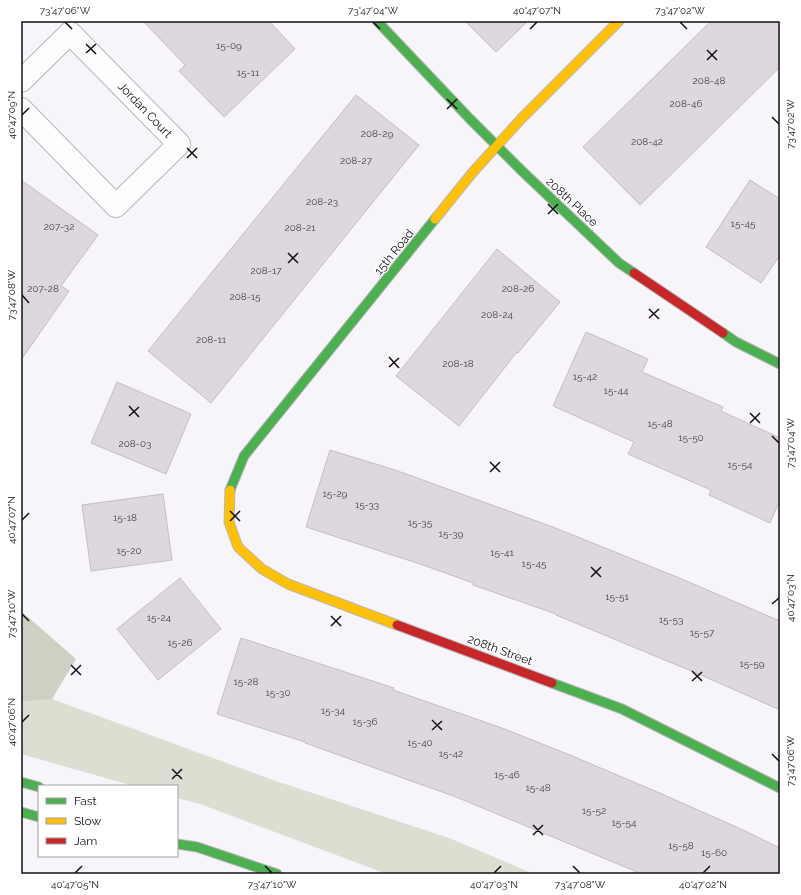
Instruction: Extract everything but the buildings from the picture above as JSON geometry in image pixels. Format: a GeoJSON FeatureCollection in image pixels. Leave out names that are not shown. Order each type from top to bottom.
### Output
{"type":"FeatureCollection","features":[{"type":"Feature","properties":{"kind":"main road","name":"208th Place"},"geometry":{"type":"LineString","coordinates":[[377,21],[470,119],[522,171],[619,263],[736,342],[780,364]]}},
{"type":"Feature","properties":{"kind":"main road","name":"15th Road"},"geometry":{"type":"LineString","coordinates":[[229,522],[230,491],[244,456],[497,145],[618,21]]}},
{"type":"Feature","properties":{"kind":"main road","name":"208th Street"},"geometry":{"type":"LineString","coordinates":[[229,522],[238,548],[262,569],[288,584],[622,709],[780,788]]}},
{"type":"Feature","properties":{"kind":"main road"},"geometry":{"type":"LineString","coordinates":[[21,782],[38,788]]}},
{"type":"Feature","properties":{"kind":"main road"},"geometry":{"type":"LineString","coordinates":[[21,812],[38,817]]}},
{"type":"Feature","properties":{"kind":"main road"},"geometry":{"type":"LineString","coordinates":[[178,838],[197,847],[277,874]]}},
{"type":"Feature","properties":{"kind":"main road"},"geometry":{"type":"LineString","coordinates":[[178,844],[197,847]]}},
{"type":"Feature","properties":{"kind":"street","name":"Jordan Court"},"geometry":{"type":"LineString","coordinates":[[21,81],[70,33],[179,144],[116,206],[21,109]]}},
{"type":"Feature","properties":{"kind":"shaded area"},"geometry":{"type":"Polygon","coordinates":[[[21,611],[76,659],[52,699],[21,702],[21,611]]]}},
{"type":"Feature","properties":{"kind":"shaded area"},"geometry":{"type":"Polygon","coordinates":[[[52,699],[273,780],[449,838],[534,874],[387,874],[200,804],[178,798],[178,785],[130,785],[21,754],[21,702],[52,699]]]}},
{"type":"Feature","properties":{"kind":"traffic: fast"},"geometry":{"type":"LineString","coordinates":[[377,21],[470,119],[522,171],[619,263],[634,273]]}},
{"type":"Feature","properties":{"kind":"traffic: fast"},"geometry":{"type":"LineString","coordinates":[[230,490],[244,456],[435,219]]}},
{"type":"Feature","properties":{"kind":"traffic: fast"},"geometry":{"type":"LineString","coordinates":[[723,333],[736,342],[780,364]]}},
{"type":"Feature","properties":{"kind":"traffic: fast"},"geometry":{"type":"LineString","coordinates":[[552,683],[622,709],[780,788]]}},
{"type":"Feature","properties":{"kind":"traffic: fast"},"geometry":{"type":"LineString","coordinates":[[21,782],[38,787]]}},
{"type":"Feature","properties":{"kind":"traffic: fast"},"geometry":{"type":"LineString","coordinates":[[21,812],[38,817]]}},
{"type":"Feature","properties":{"kind":"traffic: fast"},"geometry":{"type":"LineString","coordinates":[[178,844],[197,847],[277,874]]}},
{"type":"Feature","properties":{"kind":"traffic: slow"},"geometry":{"type":"LineString","coordinates":[[435,219],[473,172],[521,119],[619,21]]}},
{"type":"Feature","properties":{"kind":"traffic: slow"},"geometry":{"type":"LineString","coordinates":[[230,490],[229,522],[238,547],[262,569],[288,584],[397,625]]}},
{"type":"Feature","properties":{"kind":"traffic: jam"},"geometry":{"type":"LineString","coordinates":[[634,273],[723,333]]}},
{"type":"Feature","properties":{"kind":"traffic: jam"},"geometry":{"type":"LineString","coordinates":[[397,625],[552,683]]}}]}
